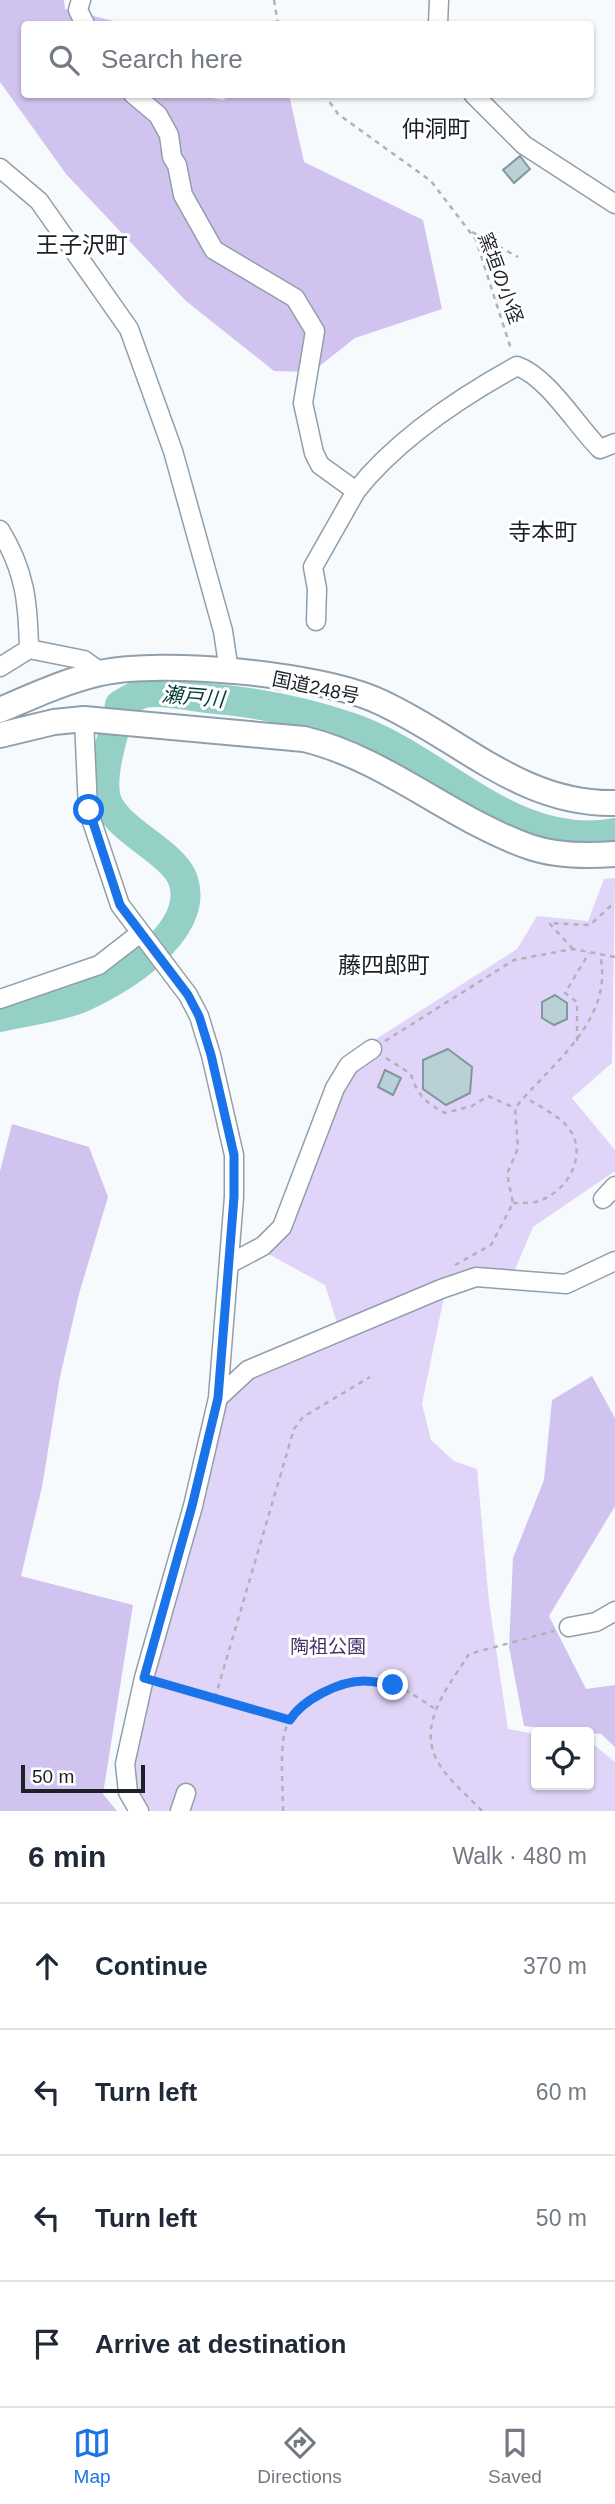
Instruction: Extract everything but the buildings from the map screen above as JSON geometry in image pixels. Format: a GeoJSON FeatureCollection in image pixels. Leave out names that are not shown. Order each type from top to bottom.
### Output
{"type":"FeatureCollection","features":[{"type":"Feature","properties":{"kind":"highway","name":"国道248号"},"geometry":{"type":"LineString","coordinates":[[0,710],[66,682],[102,673],[145,667],[229,671],[343,690],[378,701],[495,769],[553,795],[593,803],[615,803]]}},
{"type":"Feature","properties":{"kind":"highway"},"geometry":{"type":"LineString","coordinates":[[0,735],[54,722],[91,720],[304,739],[337,747],[532,848],[562,854],[615,854]]}},
{"type":"Feature","properties":{"kind":"street"},"geometry":{"type":"LineString","coordinates":[[80,0],[78,10],[84,21]]}},
{"type":"Feature","properties":{"kind":"street"},"geometry":{"type":"LineString","coordinates":[[438,21],[439,0]]}},
{"type":"Feature","properties":{"kind":"street"},"geometry":{"type":"LineString","coordinates":[[139,98],[158,115],[169,135],[172,158],[177,165],[183,195],[214,250],[295,298],[315,331],[303,403],[313,453],[326,470],[356,491]]}},
{"type":"Feature","properties":{"kind":"street"},"geometry":{"type":"LineString","coordinates":[[477,98],[524,145],[615,204]]}},
{"type":"Feature","properties":{"kind":"street"},"geometry":{"type":"LineString","coordinates":[[0,168],[38,201],[129,329],[173,451],[223,631],[229,671]]}},
{"type":"Feature","properties":{"kind":"street"},"geometry":{"type":"LineString","coordinates":[[316,621],[317,589],[313,567],[356,491],[391,453],[461,399],[517,366],[527,370],[543,384],[600,449],[615,443]]}},
{"type":"Feature","properties":{"kind":"street"},"geometry":{"type":"LineString","coordinates":[[0,530],[22,573],[29,611],[29,649]]}},
{"type":"Feature","properties":{"kind":"street"},"geometry":{"type":"LineString","coordinates":[[0,667],[29,649],[84,660],[102,673]]}},
{"type":"Feature","properties":{"kind":"street"},"geometry":{"type":"LineString","coordinates":[[91,720],[89,810],[120,905],[167,967],[199,1016],[234,1155],[229,1264],[218,1398],[192,1506],[144,1678],[125,1764],[128,1793],[139,1811]]}},
{"type":"Feature","properties":{"kind":"street"},"geometry":{"type":"LineString","coordinates":[[0,999],[99,965],[141,936]]}},
{"type":"Feature","properties":{"kind":"street"},"geometry":{"type":"LineString","coordinates":[[229,1264],[263,1245],[282,1227],[335,1088],[349,1065],[372,1049]]}},
{"type":"Feature","properties":{"kind":"street"},"geometry":{"type":"LineString","coordinates":[[218,1398],[248,1370],[441,1289],[476,1277],[566,1284],[615,1261]]}},
{"type":"Feature","properties":{"kind":"street"},"geometry":{"type":"LineString","coordinates":[[569,1627],[596,1622],[615,1611]]}},
{"type":"Feature","properties":{"kind":"street"},"geometry":{"type":"LineString","coordinates":[[180,1811],[186,1793]]}},
{"type":"Feature","properties":{"kind":"path"},"geometry":{"type":"LineString","coordinates":[[274,0],[278,21]]}},
{"type":"Feature","properties":{"kind":"path","name":"窯垣の小径"},"geometry":{"type":"LineString","coordinates":[[327,98],[338,114],[431,181],[476,240],[517,366]]}},
{"type":"Feature","properties":{"kind":"path"},"geometry":{"type":"LineString","coordinates":[[468,230],[518,257]]}},
{"type":"Feature","properties":{"kind":"path"},"geometry":{"type":"LineString","coordinates":[[573,949],[549,923],[590,925],[615,902]]}},
{"type":"Feature","properties":{"kind":"path"},"geometry":{"type":"LineString","coordinates":[[515,1108],[488,1096],[472,1106],[445,1113],[427,1103],[416,1091],[411,1074],[372,1049],[514,960],[573,949],[615,957]]}},
{"type":"Feature","properties":{"kind":"path"},"geometry":{"type":"LineString","coordinates":[[577,1042],[578,1002],[565,993],[589,953]]}},
{"type":"Feature","properties":{"kind":"path"},"geometry":{"type":"LineString","coordinates":[[441,1289],[438,1275],[491,1245],[513,1203],[507,1174],[518,1148],[515,1108],[570,1053],[590,1022],[606,974],[600,955]]}},
{"type":"Feature","properties":{"kind":"path"},"geometry":{"type":"LineString","coordinates":[[513,1203],[537,1202],[560,1186],[574,1172],[578,1147],[566,1126],[525,1096]]}},
{"type":"Feature","properties":{"kind":"path"},"geometry":{"type":"LineString","coordinates":[[215,1698],[294,1429],[303,1417],[370,1377]]}},
{"type":"Feature","properties":{"kind":"path"},"geometry":{"type":"LineString","coordinates":[[482,1811],[439,1763],[431,1742],[434,1709],[469,1654],[569,1627]]}},
{"type":"Feature","properties":{"kind":"path"},"geometry":{"type":"LineString","coordinates":[[144,1678],[290,1720]]}},
{"type":"Feature","properties":{"kind":"path"},"geometry":{"type":"LineString","coordinates":[[283,1811],[284,1735],[290,1720],[313,1699],[363,1681],[393,1685],[434,1709]]}},
{"type":"Feature","properties":{"kind":"green space","name":"陶祖公園"},"geometry":{"type":"Polygon","coordinates":[[[615,878],[612,1063],[572,1098],[615,1150],[615,1171],[533,1227],[514,1272],[480,1268],[447,1282],[422,1404],[431,1440],[454,1461],[477,1469],[489,1602],[508,1729],[531,1733],[531,1790],[594,1790],[594,1745],[615,1762],[615,1811],[147,1811],[135,1783],[134,1753],[212,1411],[226,1404],[243,1377],[341,1336],[325,1285],[261,1250],[359,1050],[517,949],[537,916],[588,921],[604,879],[615,878]]]}},
{"type":"Feature","properties":{"kind":"shaded area"},"geometry":{"type":"Polygon","coordinates":[[[0,0],[64,0],[65,9],[114,21],[21,21],[21,98],[288,98],[304,162],[423,220],[442,309],[355,338],[312,372],[274,371],[186,301],[66,174],[0,82],[0,0]]]}},
{"type":"Feature","properties":{"kind":"shaded area"},"geometry":{"type":"Polygon","coordinates":[[[12,1124],[89,1147],[108,1197],[79,1294],[60,1377],[42,1487],[21,1576],[133,1605],[103,1794],[117,1811],[0,1811],[0,1171],[12,1124]]]}},
{"type":"Feature","properties":{"kind":"shaded area"},"geometry":{"type":"Polygon","coordinates":[[[592,1376],[615,1418],[615,1506],[549,1616],[586,1689],[615,1685],[615,1747],[601,1734],[594,1733],[594,1727],[524,1726],[509,1647],[513,1558],[544,1480],[552,1400],[592,1376]]]}},
{"type":"Feature","properties":{"kind":"waterway","name":"瀬戸川"},"geometry":{"type":"LineString","coordinates":[[0,1017],[78,999],[113,981],[152,953],[180,918],[185,899],[183,880],[177,869],[117,818],[105,794],[107,761],[120,705],[144,693],[167,692],[243,702],[297,712],[349,727],[382,741],[509,816],[542,829],[577,835],[615,833]]}},
{"type":"Feature","properties":{"kind":"district","name":"仲洞町"},"geometry":{"type":"Point","coordinates":[436,129]}},
{"type":"Feature","properties":{"kind":"district","name":"王子沢町"},"geometry":{"type":"Point","coordinates":[82,245]}},
{"type":"Feature","properties":{"kind":"district","name":"寺本町"},"geometry":{"type":"Point","coordinates":[543,532]}},
{"type":"Feature","properties":{"kind":"district","name":"藤四郎町"},"geometry":{"type":"Point","coordinates":[384,965]}},
{"type":"Feature","properties":{"kind":"route"},"geometry":{"type":"LineString","coordinates":[[89,810],[120,905],[139,934],[188,995],[199,1016],[211,1055],[234,1155],[234,1197],[218,1398],[207,1450],[144,1678],[290,1720],[313,1699],[338,1688],[363,1681],[393,1685]]}}]}
